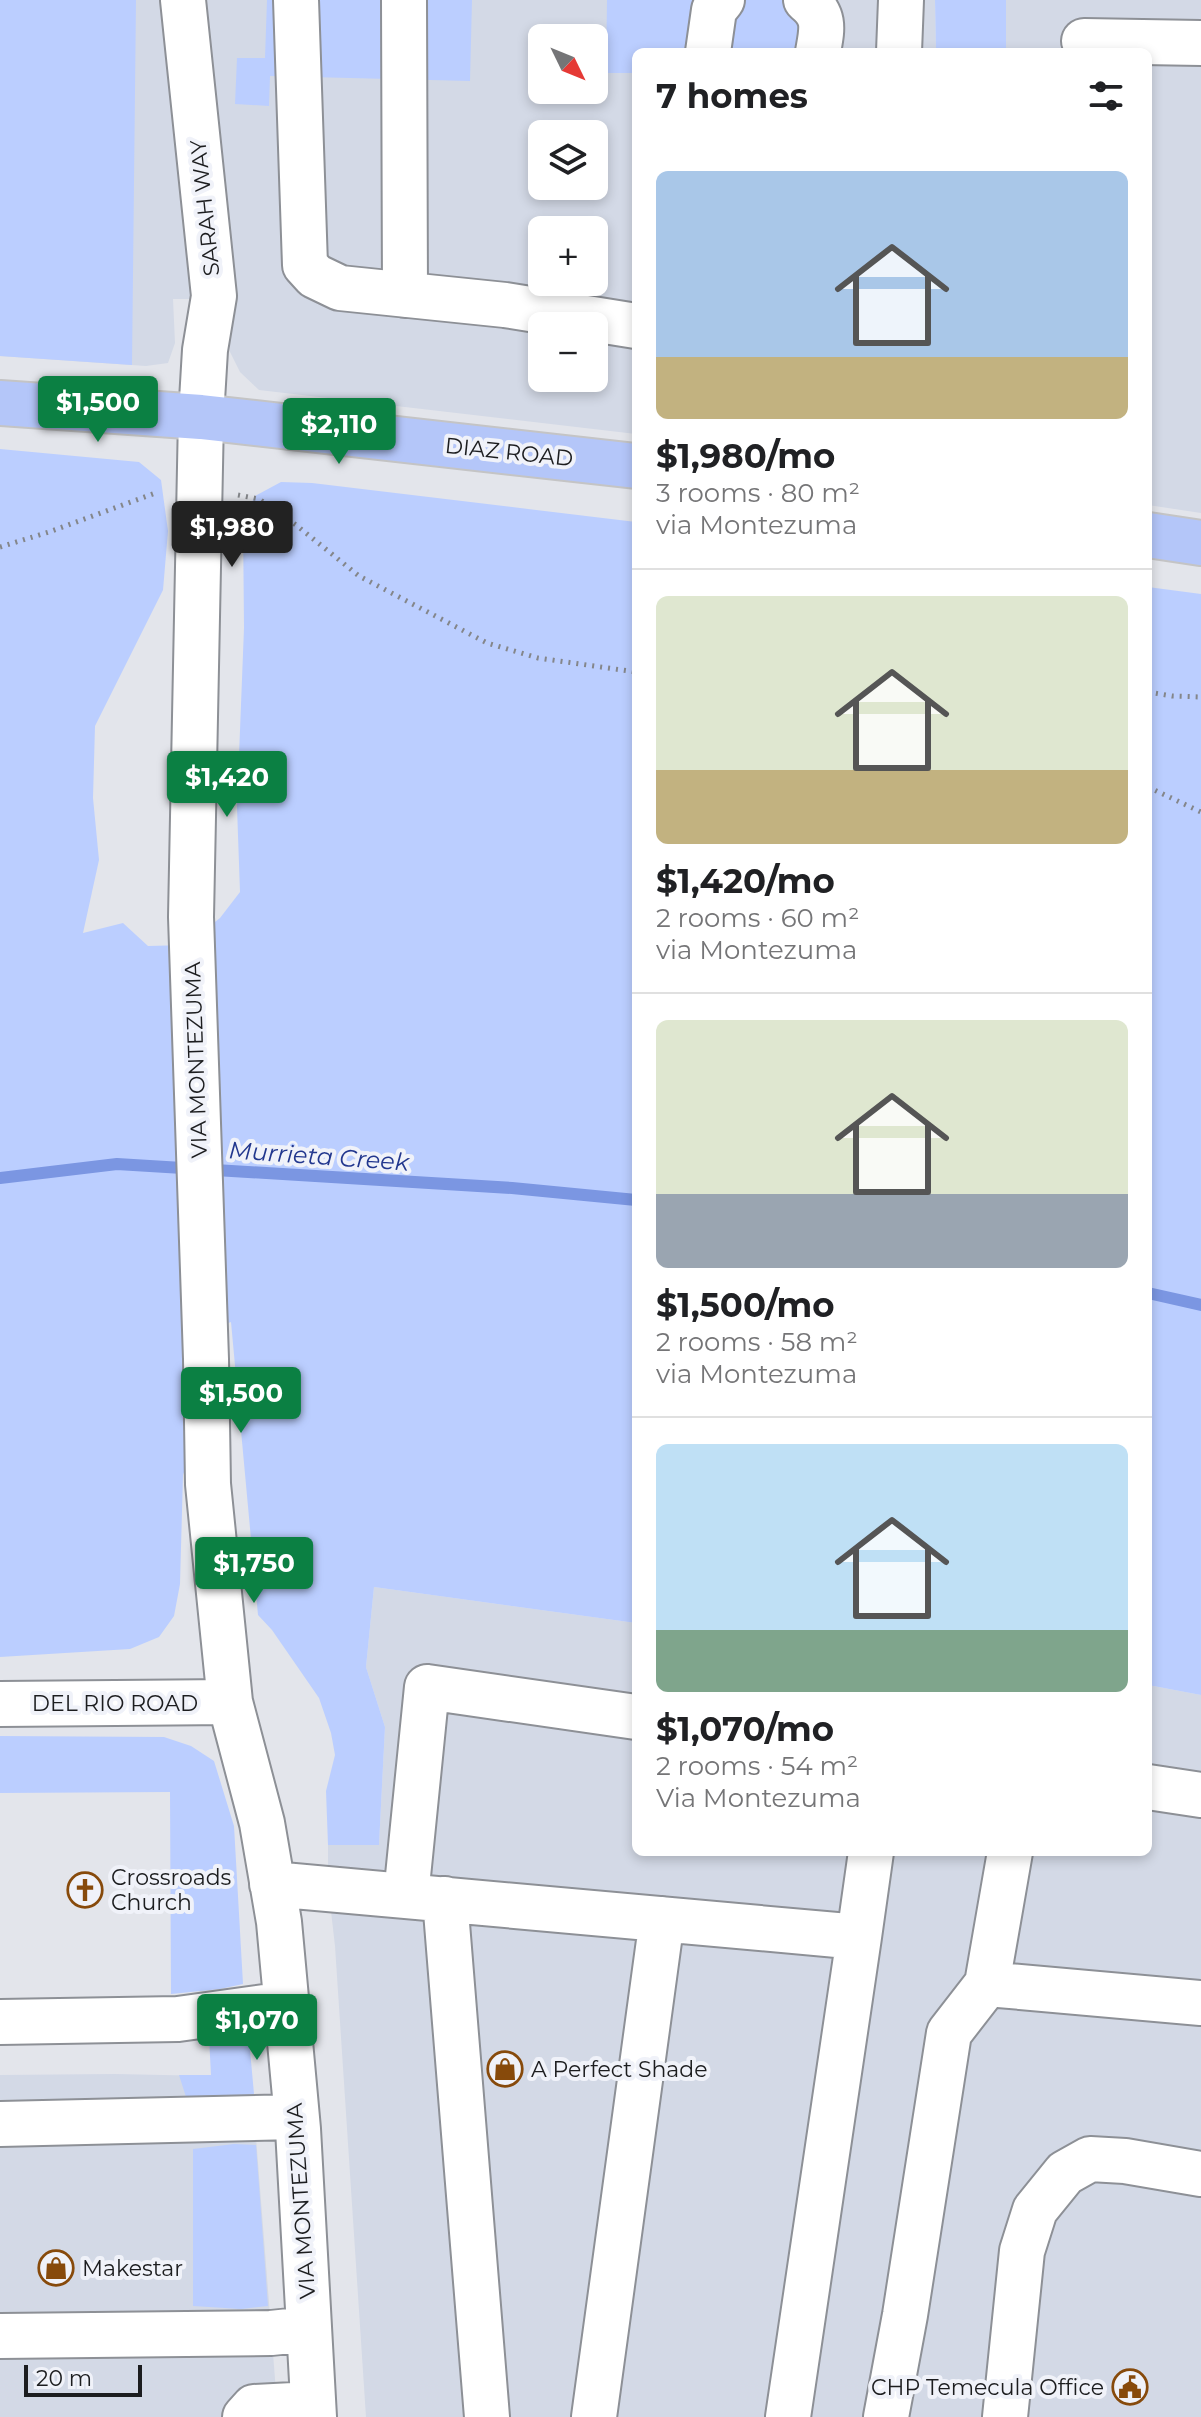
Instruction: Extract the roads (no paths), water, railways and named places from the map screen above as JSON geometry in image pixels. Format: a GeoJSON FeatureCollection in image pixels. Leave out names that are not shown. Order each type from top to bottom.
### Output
{"type":"FeatureCollection","features":[{"type":"Feature","properties":{"kind":"main road","name":"DIAZ ROAD"},"geometry":{"type":"LineString","coordinates":[[0,403],[201,417],[632,466]]}},
{"type":"Feature","properties":{"kind":"main road"},"geometry":{"type":"LineString","coordinates":[[1152,536],[1201,543]]}},
{"type":"Feature","properties":{"kind":"street","name":"SARAH WAY"},"geometry":{"type":"LineString","coordinates":[[183,0],[214,296],[205,350],[201,417]]}},
{"type":"Feature","properties":{"kind":"street"},"geometry":{"type":"LineString","coordinates":[[296,0],[305,265],[315,276],[340,288],[505,305],[632,325]]}},
{"type":"Feature","properties":{"kind":"street"},"geometry":{"type":"LineString","coordinates":[[404,0],[405,295]]}},
{"type":"Feature","properties":{"kind":"street"},"geometry":{"type":"LineString","coordinates":[[709,48],[714,10],[722,0]]}},
{"type":"Feature","properties":{"kind":"street"},"geometry":{"type":"LineString","coordinates":[[806,0],[817,8],[822,25],[819,48]]}},
{"type":"Feature","properties":{"kind":"street"},"geometry":{"type":"LineString","coordinates":[[899,48],[901,0]]}},
{"type":"Feature","properties":{"kind":"street"},"geometry":{"type":"LineString","coordinates":[[1084,41],[1201,43]]}},
{"type":"Feature","properties":{"kind":"street","name":"VIA MONTEZUMA"},"geometry":{"type":"LineString","coordinates":[[201,417],[191,917],[208,1484],[230,1702],[262,1823],[279,1922],[296,2117],[314,2411]]}},
{"type":"Feature","properties":{"kind":"street"},"geometry":{"type":"LineString","coordinates":[[487,2417],[426,1898],[427,1687],[632,1716]]}},
{"type":"Feature","properties":{"kind":"street","name":"DEL RIO ROAD"},"geometry":{"type":"LineString","coordinates":[[0,1704],[230,1702]]}},
{"type":"Feature","properties":{"kind":"street"},"geometry":{"type":"LineString","coordinates":[[1152,1788],[1201,1795]]}},
{"type":"Feature","properties":{"kind":"street"},"geometry":{"type":"LineString","coordinates":[[788,2417],[870,1856]]}},
{"type":"Feature","properties":{"kind":"street"},"geometry":{"type":"LineString","coordinates":[[886,2417],[949,2033],[987,1984],[1009,1856]]}},
{"type":"Feature","properties":{"kind":"street"},"geometry":{"type":"LineString","coordinates":[[272,1884],[859,1937]]}},
{"type":"Feature","properties":{"kind":"street"},"geometry":{"type":"LineString","coordinates":[[594,2417],[662,1919]]}},
{"type":"Feature","properties":{"kind":"street"},"geometry":{"type":"LineString","coordinates":[[987,1984],[1201,2003]]}},
{"type":"Feature","properties":{"kind":"street"},"geometry":{"type":"LineString","coordinates":[[0,2022],[178,2019],[286,2004]]}},
{"type":"Feature","properties":{"kind":"street"},"geometry":{"type":"LineString","coordinates":[[0,2124],[296,2117]]}},
{"type":"Feature","properties":{"kind":"street"},"geometry":{"type":"LineString","coordinates":[[1005,2417],[1022,2251],[1035,2210],[1065,2173],[1090,2159],[1125,2161],[1201,2174]]}},
{"type":"Feature","properties":{"kind":"street"},"geometry":{"type":"LineString","coordinates":[[0,2336],[271,2333],[309,2329]]}},
{"type":"Feature","properties":{"kind":"street"},"geometry":{"type":"LineString","coordinates":[[245,2417],[254,2407],[314,2411]]}},
{"type":"Feature","properties":{"kind":"waterway","name":"Murrieta Creek"},"geometry":{"type":"LineString","coordinates":[[0,1178],[117,1164],[512,1188],[632,1200]]}},
{"type":"Feature","properties":{"kind":"waterway","name":"Murrieta Creek"},"geometry":{"type":"LineString","coordinates":[[1152,1294],[1201,1305]]}},
{"type":"Feature","properties":{"kind":"place","name":"Crossroads Church"},"geometry":{"type":"Point","coordinates":[85,1890]}},
{"type":"Feature","properties":{"kind":"place","name":"A Perfect Shade"},"geometry":{"type":"Point","coordinates":[505,2069]}},
{"type":"Feature","properties":{"kind":"place","name":"Makestar"},"geometry":{"type":"Point","coordinates":[56,2268]}},
{"type":"Feature","properties":{"kind":"place","name":"CHP Temecula Office"},"geometry":{"type":"Point","coordinates":[1130,2387]}}]}
